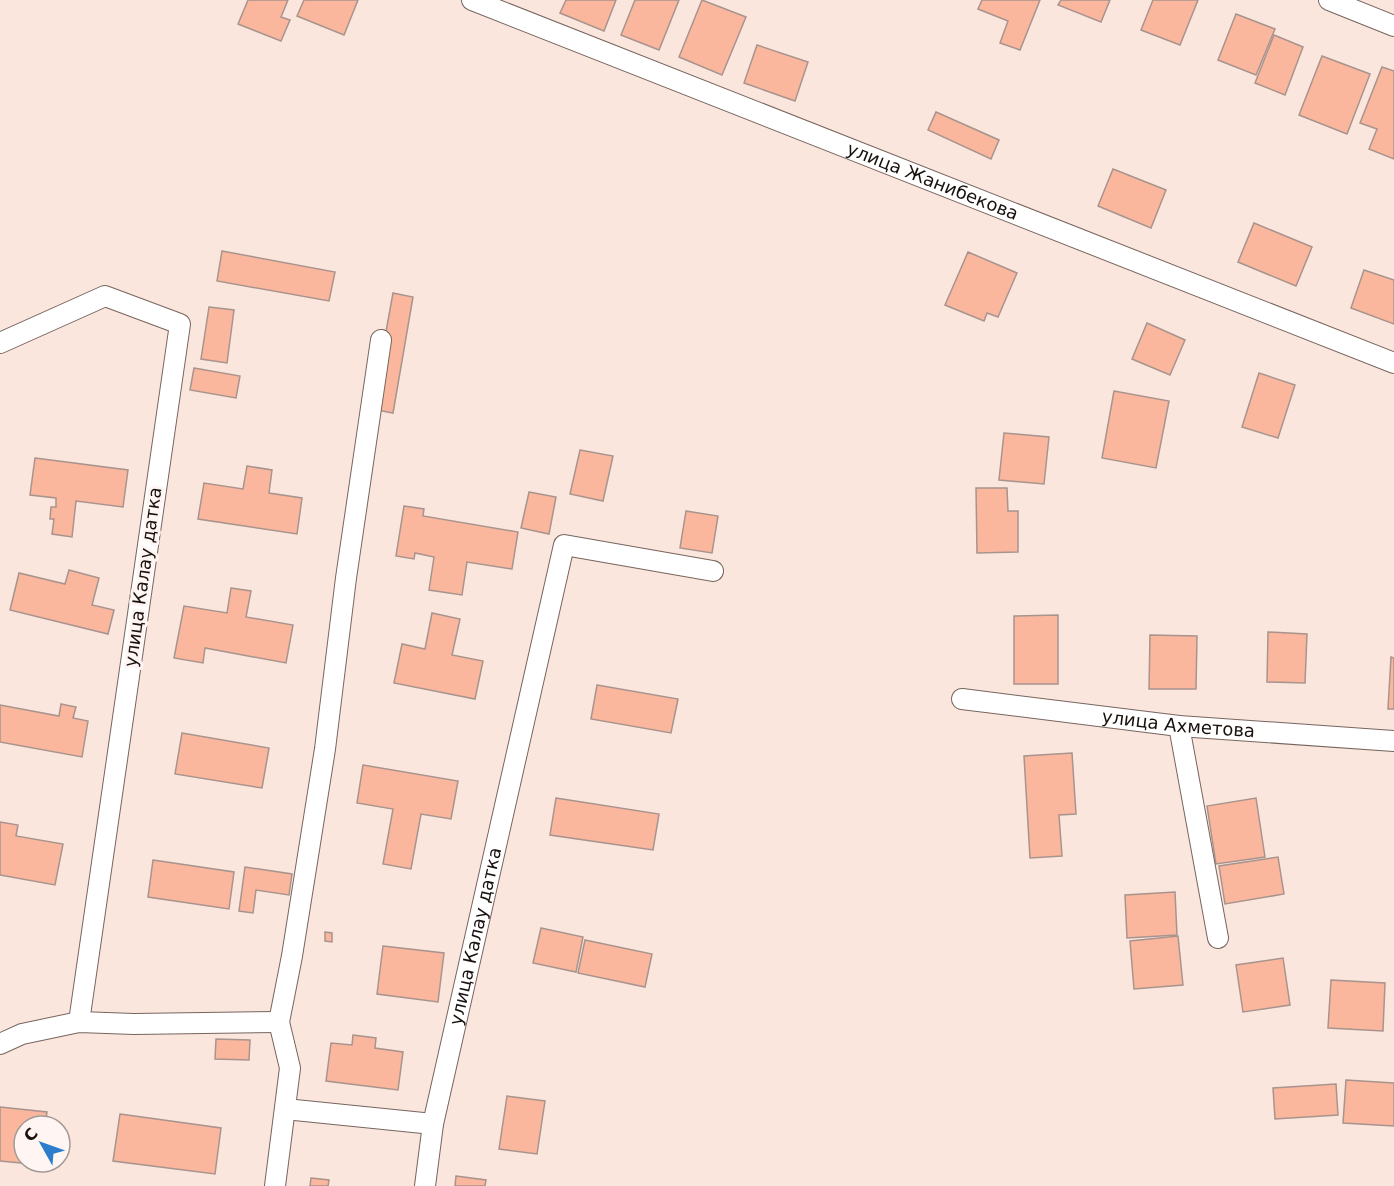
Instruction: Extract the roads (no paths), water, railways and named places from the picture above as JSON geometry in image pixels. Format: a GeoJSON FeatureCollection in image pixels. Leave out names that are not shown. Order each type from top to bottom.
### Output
{"type":"FeatureCollection","features":[{"type":"Feature","properties":{"kind":"street","name":"улица Жанибекова"},"geometry":{"type":"LineString","coordinates":[[472,0],[1394,363]]}},
{"type":"Feature","properties":{"kind":"street"},"geometry":{"type":"LineString","coordinates":[[1329,0],[1394,26]]}},
{"type":"Feature","properties":{"kind":"street","name":"улица Калау датка"},"geometry":{"type":"LineString","coordinates":[[0,343],[105,296],[180,324],[80,1022]]}},
{"type":"Feature","properties":{"kind":"street"},"geometry":{"type":"LineString","coordinates":[[275,1186],[290,1068],[279,1022],[292,956],[325,749],[346,578],[381,340]]}},
{"type":"Feature","properties":{"kind":"street","name":"улица Калау датка"},"geometry":{"type":"LineString","coordinates":[[425,1186],[433,1124],[564,545],[713,571]]}},
{"type":"Feature","properties":{"kind":"street","name":"улица Ахметова"},"geometry":{"type":"LineString","coordinates":[[962,699],[1179,726],[1394,741]]}},
{"type":"Feature","properties":{"kind":"street"},"geometry":{"type":"LineString","coordinates":[[1179,726],[1218,938]]}},
{"type":"Feature","properties":{"kind":"street"},"geometry":{"type":"LineString","coordinates":[[0,1044],[22,1034],[80,1022],[134,1024],[279,1022]]}},
{"type":"Feature","properties":{"kind":"street"},"geometry":{"type":"LineString","coordinates":[[285,1109],[433,1124]]}}]}
